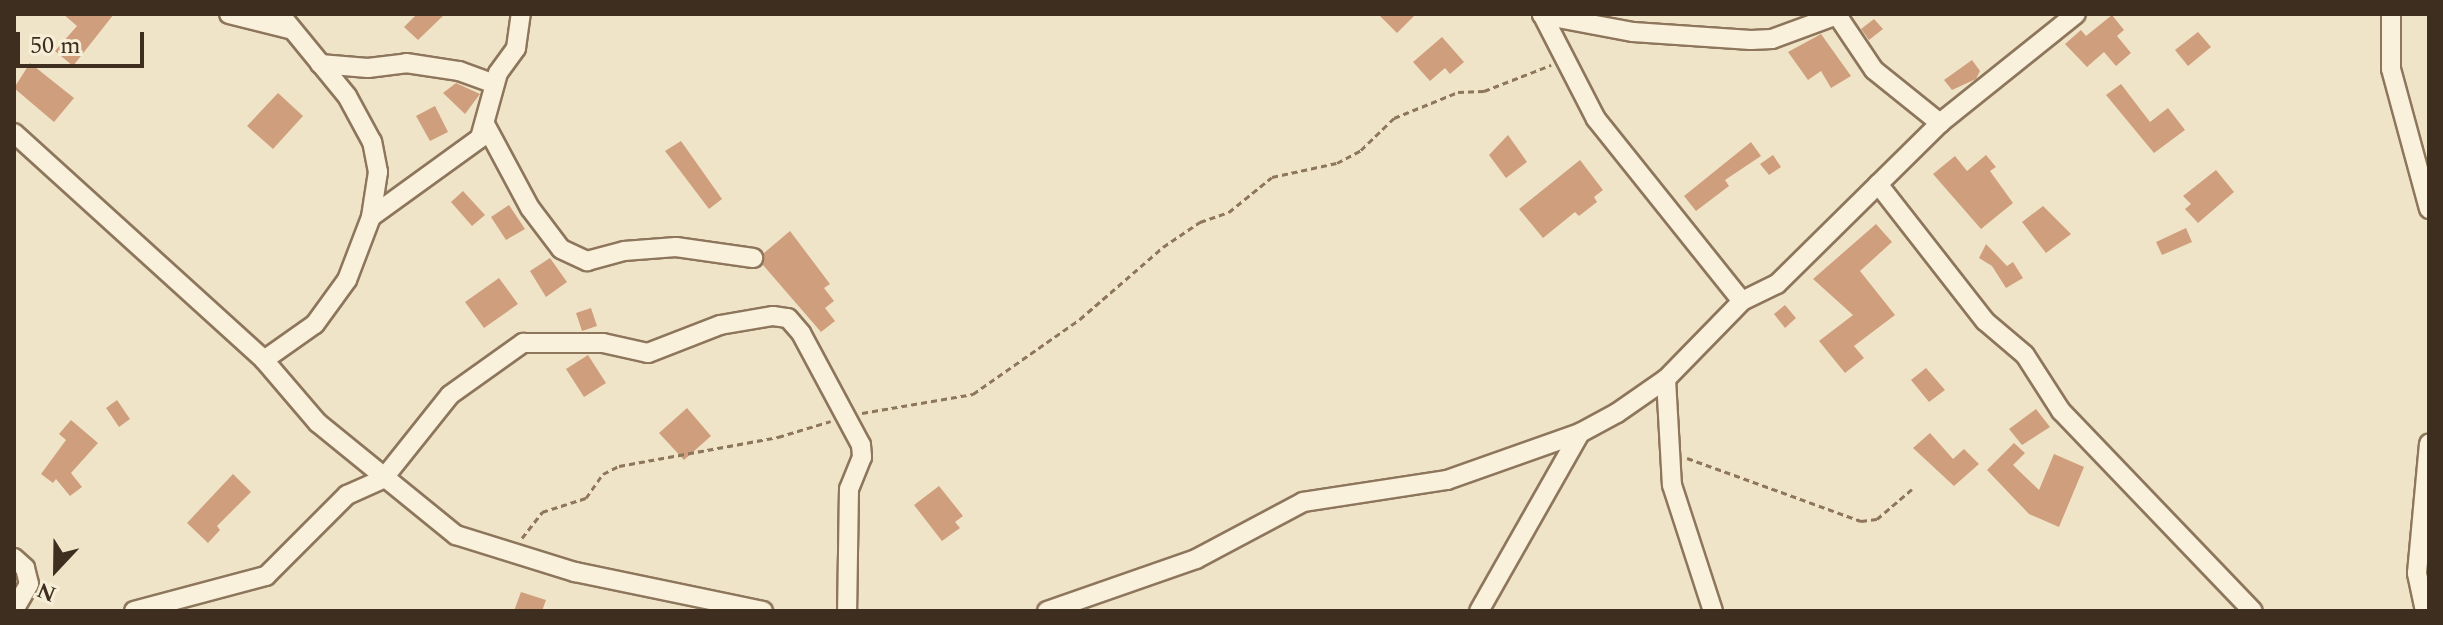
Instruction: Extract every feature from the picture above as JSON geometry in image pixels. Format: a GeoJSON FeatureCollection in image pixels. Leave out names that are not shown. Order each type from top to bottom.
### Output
{"type":"FeatureCollection","features":[{"type":"Feature","properties":{"kind":"street"},"geometry":{"type":"LineString","coordinates":[[229,14],[285,22],[347,96],[372,142],[378,172],[371,217],[347,280],[315,324],[264,360]]}},
{"type":"Feature","properties":{"kind":"street"},"geometry":{"type":"LineString","coordinates":[[371,217],[470,148],[486,126],[494,84],[516,48],[521,14]]}},
{"type":"Feature","properties":{"kind":"street"},"geometry":{"type":"LineString","coordinates":[[1542,14],[1633,32],[1751,40],[1772,39],[1839,15],[1874,70],[1940,123]]}},
{"type":"Feature","properties":{"kind":"street"},"geometry":{"type":"LineString","coordinates":[[1542,14],[1562,61],[1626,161],[1742,301]]}},
{"type":"Feature","properties":{"kind":"street"},"geometry":{"type":"LineString","coordinates":[[1047,611],[1196,559],[1303,502],[1447,480],[1580,433],[1666,379],[1742,301],[1777,284],[1940,123],[2076,14]]}},
{"type":"Feature","properties":{"kind":"street"},"geometry":{"type":"LineString","coordinates":[[2391,14],[2391,69],[2429,209]]}},
{"type":"Feature","properties":{"kind":"street"},"geometry":{"type":"LineString","coordinates":[[320,64],[406,63],[459,71],[494,84]]}},
{"type":"Feature","properties":{"kind":"street"},"geometry":{"type":"LineString","coordinates":[[486,126],[530,208],[561,249],[587,261],[624,251],[676,247],[753,258]]}},
{"type":"Feature","properties":{"kind":"street"},"geometry":{"type":"LineString","coordinates":[[14,133],[264,360],[318,423],[383,479],[456,535],[510,556],[763,611]]}},
{"type":"Feature","properties":{"kind":"street"},"geometry":{"type":"LineString","coordinates":[[1878,184],[1985,321],[2025,355],[2061,411],[2253,611]]}},
{"type":"Feature","properties":{"kind":"street"},"geometry":{"type":"LineString","coordinates":[[134,611],[266,576],[347,495],[383,479],[450,395],[523,343],[603,343],[648,353],[720,325],[773,316],[788,318],[801,333],[862,457],[849,489],[847,611]]}},
{"type":"Feature","properties":{"kind":"street"},"geometry":{"type":"LineString","coordinates":[[1666,379],[1672,485],[1713,611]]}},
{"type":"Feature","properties":{"kind":"street"},"geometry":{"type":"LineString","coordinates":[[1479,611],[1580,433]]}},
{"type":"Feature","properties":{"kind":"street"},"geometry":{"type":"LineString","coordinates":[[2425,611],[2417,573],[2429,444]]}},
{"type":"Feature","properties":{"kind":"street"},"geometry":{"type":"LineString","coordinates":[[14,558],[25,568],[29,584],[14,610]]}},
{"type":"Feature","properties":{"kind":"path"},"geometry":{"type":"LineString","coordinates":[[510,556],[542,512],[586,498],[603,474],[619,466],[778,437],[844,417],[973,394],[1080,319],[1163,247],[1200,222],[1229,212],[1272,177],[1337,163],[1361,150],[1394,118],[1458,92],[1484,91],[1562,61]]}},
{"type":"Feature","properties":{"kind":"path"},"geometry":{"type":"LineString","coordinates":[[1671,453],[1747,476],[1861,521],[1877,519],[1912,489]]}},
{"type":"Feature","properties":{"kind":"building"},"geometry":{"type":"Polygon","coordinates":[[[63,14],[114,14],[73,66],[55,51],[77,26],[63,14]]]}},
{"type":"Feature","properties":{"kind":"building"},"geometry":{"type":"Polygon","coordinates":[[[417,14],[445,14],[418,40],[404,27],[417,14]]]}},
{"type":"Feature","properties":{"kind":"building"},"geometry":{"type":"Polygon","coordinates":[[[1378,14],[1416,14],[1397,33],[1378,14]]]}},
{"type":"Feature","properties":{"kind":"building"},"geometry":{"type":"Polygon","coordinates":[[[2112,15],[2124,30],[2117,36],[2131,53],[2116,66],[2104,52],[2087,67],[2065,44],[2081,30],[2086,36],[2112,15]]]}},
{"type":"Feature","properties":{"kind":"building"},"geometry":{"type":"Polygon","coordinates":[[[1874,19],[1883,29],[1869,40],[1861,29],[1874,19]]]}},
{"type":"Feature","properties":{"kind":"building"},"geometry":{"type":"Polygon","coordinates":[[[2198,32],[2211,47],[2188,66],[2175,50],[2198,32]]]}},
{"type":"Feature","properties":{"kind":"building"},"geometry":{"type":"Polygon","coordinates":[[[1821,34],[1851,76],[1831,88],[1821,71],[1808,80],[1788,52],[1821,34]]]}},
{"type":"Feature","properties":{"kind":"building"},"geometry":{"type":"Polygon","coordinates":[[[1442,37],[1464,62],[1450,74],[1445,68],[1430,81],[1413,62],[1442,37]]]}},
{"type":"Feature","properties":{"kind":"building"},"geometry":{"type":"Polygon","coordinates":[[[1972,60],[1980,71],[1976,79],[1952,90],[1944,80],[1972,60]]]}},
{"type":"Feature","properties":{"kind":"building"},"geometry":{"type":"Polygon","coordinates":[[[30,63],[74,98],[54,122],[14,88],[30,63]]]}},
{"type":"Feature","properties":{"kind":"building"},"geometry":{"type":"Polygon","coordinates":[[[456,83],[480,94],[465,114],[443,93],[456,83]]]}},
{"type":"Feature","properties":{"kind":"building"},"geometry":{"type":"Polygon","coordinates":[[[2121,84],[2150,122],[2168,108],[2185,130],[2154,153],[2106,95],[2121,84]]]}},
{"type":"Feature","properties":{"kind":"building"},"geometry":{"type":"Polygon","coordinates":[[[278,93],[303,116],[273,149],[247,126],[278,93]]]}},
{"type":"Feature","properties":{"kind":"building"},"geometry":{"type":"Polygon","coordinates":[[[435,106],[448,132],[430,141],[416,116],[435,106]]]}},
{"type":"Feature","properties":{"kind":"building"},"geometry":{"type":"Polygon","coordinates":[[[1508,135],[1527,162],[1506,178],[1489,155],[1508,135]]]}},
{"type":"Feature","properties":{"kind":"building"},"geometry":{"type":"Polygon","coordinates":[[[681,141],[722,199],[709,209],[665,151],[681,141]]]}},
{"type":"Feature","properties":{"kind":"building"},"geometry":{"type":"Polygon","coordinates":[[[1751,142],[1761,156],[1725,180],[1729,186],[1696,211],[1684,196],[1751,142]]]}},
{"type":"Feature","properties":{"kind":"building"},"geometry":{"type":"Polygon","coordinates":[[[1773,155],[1781,167],[1769,175],[1760,164],[1773,155]]]}},
{"type":"Feature","properties":{"kind":"building"},"geometry":{"type":"Polygon","coordinates":[[[1986,155],[1996,167],[1990,171],[2013,203],[1981,229],[1933,174],[1955,156],[1967,171],[1986,155]]]}},
{"type":"Feature","properties":{"kind":"building"},"geometry":{"type":"Polygon","coordinates":[[[1580,160],[1603,190],[1594,197],[1597,202],[1579,216],[1575,212],[1543,238],[1519,209],[1580,160]]]}},
{"type":"Feature","properties":{"kind":"building"},"geometry":{"type":"Polygon","coordinates":[[[2216,170],[2234,192],[2198,223],[2185,209],[2191,204],[2183,196],[2216,170]]]}},
{"type":"Feature","properties":{"kind":"building"},"geometry":{"type":"Polygon","coordinates":[[[463,191],[485,215],[472,226],[451,202],[463,191]]]}},
{"type":"Feature","properties":{"kind":"building"},"geometry":{"type":"Polygon","coordinates":[[[509,205],[525,229],[506,240],[491,217],[509,205]]]}},
{"type":"Feature","properties":{"kind":"building"},"geometry":{"type":"Polygon","coordinates":[[[2043,206],[2071,234],[2046,253],[2022,222],[2043,206]]]}},
{"type":"Feature","properties":{"kind":"building"},"geometry":{"type":"Polygon","coordinates":[[[1876,224],[1892,242],[1860,271],[1895,315],[1854,346],[1864,358],[1845,373],[1819,341],[1853,315],[1813,279],[1876,224]]]}},
{"type":"Feature","properties":{"kind":"building"},"geometry":{"type":"Polygon","coordinates":[[[2186,228],[2192,242],[2162,255],[2156,242],[2186,228]]]}},
{"type":"Feature","properties":{"kind":"building"},"geometry":{"type":"Polygon","coordinates":[[[790,231],[830,284],[824,288],[834,301],[825,308],[835,321],[821,332],[763,265],[764,253],[790,231]]]}},
{"type":"Feature","properties":{"kind":"building"},"geometry":{"type":"Polygon","coordinates":[[[1986,244],[2007,266],[2013,262],[2023,278],[2006,288],[1992,266],[1979,258],[1986,244]]]}},
{"type":"Feature","properties":{"kind":"building"},"geometry":{"type":"Polygon","coordinates":[[[550,258],[567,282],[546,297],[530,271],[550,258]]]}},
{"type":"Feature","properties":{"kind":"building"},"geometry":{"type":"Polygon","coordinates":[[[499,278],[518,304],[484,328],[465,302],[499,278]]]}},
{"type":"Feature","properties":{"kind":"building"},"geometry":{"type":"Polygon","coordinates":[[[1785,305],[1796,318],[1785,328],[1774,314],[1785,305]]]}},
{"type":"Feature","properties":{"kind":"building"},"geometry":{"type":"Polygon","coordinates":[[[591,308],[597,326],[582,331],[576,313],[591,308]]]}},
{"type":"Feature","properties":{"kind":"building"},"geometry":{"type":"Polygon","coordinates":[[[588,355],[606,383],[584,397],[566,369],[588,355]]]}},
{"type":"Feature","properties":{"kind":"building"},"geometry":{"type":"Polygon","coordinates":[[[1926,368],[1945,390],[1929,402],[1911,380],[1926,368]]]}},
{"type":"Feature","properties":{"kind":"building"},"geometry":{"type":"Polygon","coordinates":[[[117,400],[130,419],[119,427],[106,408],[117,400]]]}},
{"type":"Feature","properties":{"kind":"building"},"geometry":{"type":"Polygon","coordinates":[[[687,408],[711,436],[684,460],[659,433],[687,408]]]}},
{"type":"Feature","properties":{"kind":"building"},"geometry":{"type":"Polygon","coordinates":[[[2036,409],[2050,427],[2022,445],[2009,429],[2036,409]]]}},
{"type":"Feature","properties":{"kind":"building"},"geometry":{"type":"Polygon","coordinates":[[[71,420],[98,443],[71,473],[82,487],[70,496],[56,479],[53,483],[41,474],[66,440],[59,434],[71,420]]]}},
{"type":"Feature","properties":{"kind":"building"},"geometry":{"type":"Polygon","coordinates":[[[1930,433],[1953,459],[1964,449],[1979,464],[1954,486],[1913,448],[1930,433]]]}},
{"type":"Feature","properties":{"kind":"building"},"geometry":{"type":"Polygon","coordinates":[[[2014,443],[2025,453],[2013,465],[2039,490],[2054,454],[2084,467],[2059,527],[2029,514],[1987,470],[2014,443]]]}},
{"type":"Feature","properties":{"kind":"building"},"geometry":{"type":"Polygon","coordinates":[[[233,474],[251,492],[217,526],[220,530],[208,543],[187,523],[233,474]]]}},
{"type":"Feature","properties":{"kind":"building"},"geometry":{"type":"Polygon","coordinates":[[[939,486],[963,516],[955,522],[960,528],[942,541],[914,505],[939,486]]]}},
{"type":"Feature","properties":{"kind":"building"},"geometry":{"type":"Polygon","coordinates":[[[521,592],[546,600],[542,611],[514,611],[521,592]]]}}]}
